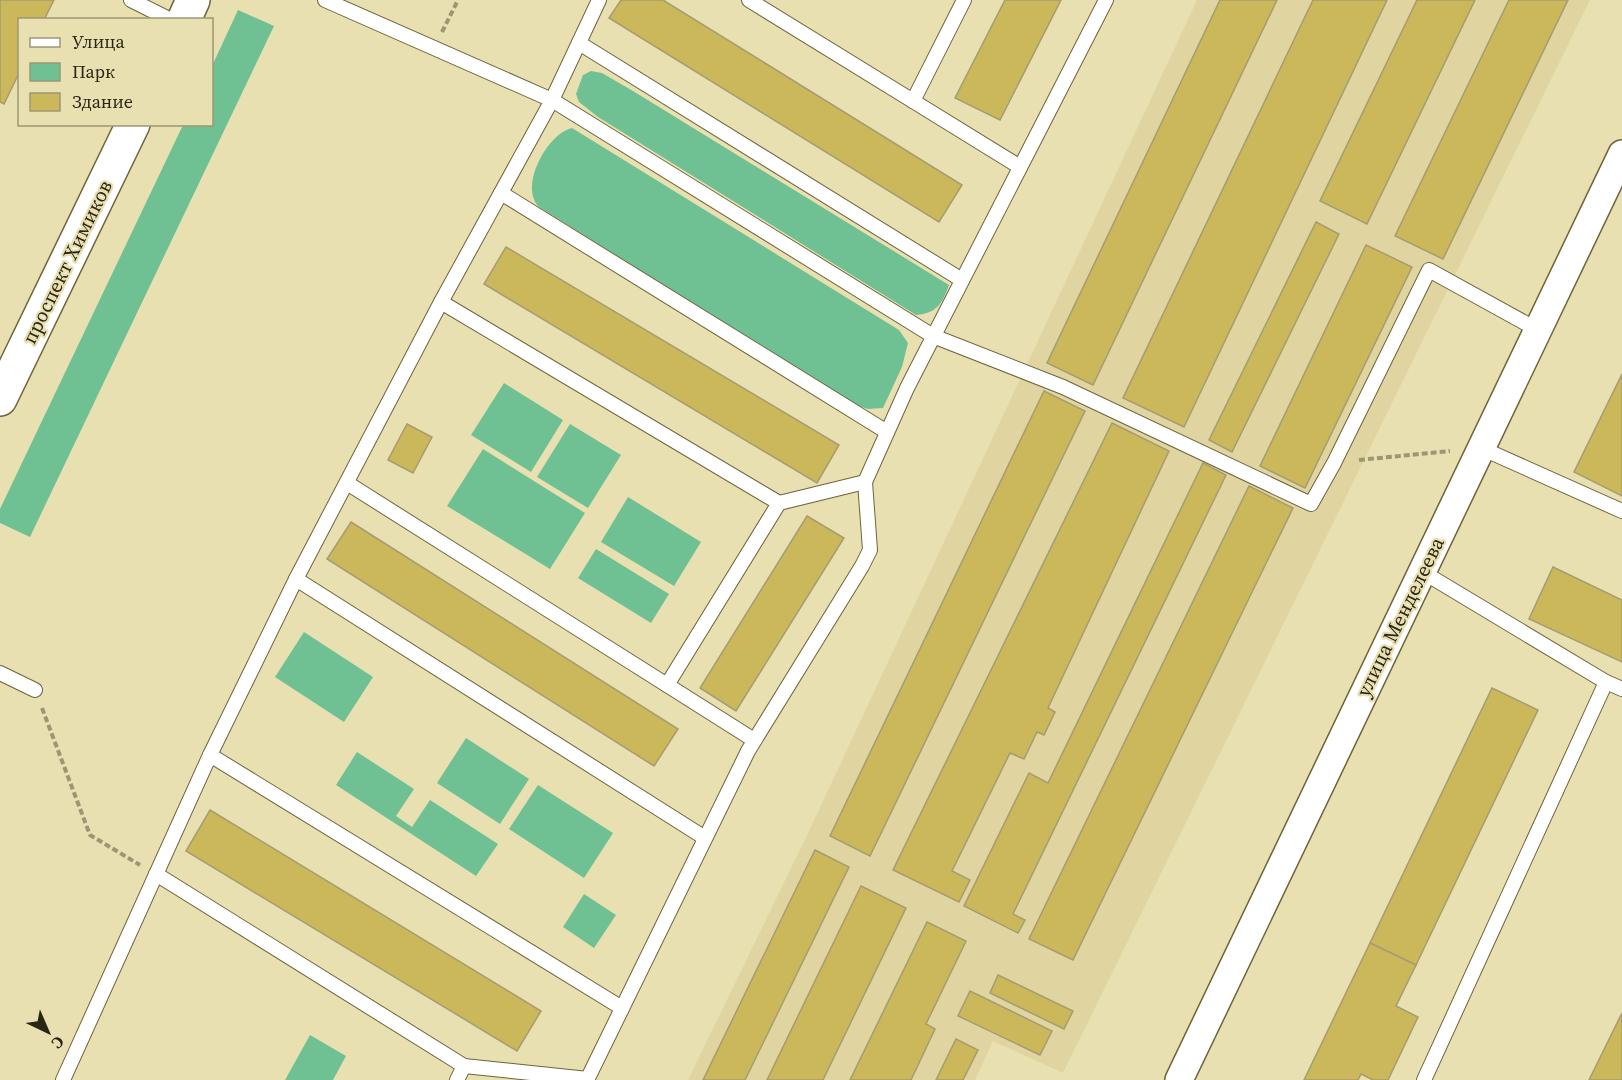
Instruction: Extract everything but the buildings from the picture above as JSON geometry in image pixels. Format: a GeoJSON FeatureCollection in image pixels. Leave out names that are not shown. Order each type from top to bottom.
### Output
{"type":"FeatureCollection","features":[{"type":"Feature","properties":{"kind":"main road"},"geometry":{"type":"LineString","coordinates":[[185,18],[194,0]]}},
{"type":"Feature","properties":{"kind":"main road","name":"проспект Химиков"},"geometry":{"type":"LineString","coordinates":[[0,399],[132,126]]}},
{"type":"Feature","properties":{"kind":"street","name":"улица Менделеева"},"geometry":{"type":"LineString","coordinates":[[1179,1080],[1622,154]]}},
{"type":"Feature","properties":{"kind":"lane"},"geometry":{"type":"LineString","coordinates":[[131,0],[167,18]]}},
{"type":"Feature","properties":{"kind":"lane"},"geometry":{"type":"LineString","coordinates":[[325,0],[552,100],[933,336],[1063,387],[1311,504],[1334,463],[1429,270],[1538,330]]}},
{"type":"Feature","properties":{"kind":"lane"},"geometry":{"type":"LineString","coordinates":[[79,1080],[65,1076],[210,755],[296,579],[441,302],[552,100],[599,0]]}},
{"type":"Feature","properties":{"kind":"lane"},"geometry":{"type":"LineString","coordinates":[[749,0],[1020,168]]}},
{"type":"Feature","properties":{"kind":"lane"},"geometry":{"type":"LineString","coordinates":[[913,101],[964,0]]}},
{"type":"Feature","properties":{"kind":"lane"},"geometry":{"type":"LineString","coordinates":[[156,874],[464,1066],[588,1079],[754,740],[870,550],[865,482],[933,336],[1106,0]]}},
{"type":"Feature","properties":{"kind":"lane"},"geometry":{"type":"LineString","coordinates":[[579,43],[962,280]]}},
{"type":"Feature","properties":{"kind":"lane"},"geometry":{"type":"LineString","coordinates":[[501,193],[887,432]]}},
{"type":"Feature","properties":{"kind":"lane"},"geometry":{"type":"LineString","coordinates":[[441,302],[779,503],[865,482]]}},
{"type":"Feature","properties":{"kind":"lane"},"geometry":{"type":"LineString","coordinates":[[1481,448],[1622,511]]}},
{"type":"Feature","properties":{"kind":"lane"},"geometry":{"type":"LineString","coordinates":[[347,483],[754,740]]}},
{"type":"Feature","properties":{"kind":"lane"},"geometry":{"type":"LineString","coordinates":[[667,685],[779,503]]}},
{"type":"Feature","properties":{"kind":"lane"},"geometry":{"type":"LineString","coordinates":[[1421,571],[1606,682],[1622,689]]}},
{"type":"Feature","properties":{"kind":"lane"},"geometry":{"type":"LineString","coordinates":[[296,579],[705,838]]}},
{"type":"Feature","properties":{"kind":"lane"},"geometry":{"type":"LineString","coordinates":[[0,673],[35,690]]}},
{"type":"Feature","properties":{"kind":"lane"},"geometry":{"type":"LineString","coordinates":[[1424,1080],[1606,682]]}},
{"type":"Feature","properties":{"kind":"lane"},"geometry":{"type":"LineString","coordinates":[[210,755],[622,1008]]}},
{"type":"Feature","properties":{"kind":"lane"},"geometry":{"type":"LineString","coordinates":[[457,1080],[464,1066]]}},
{"type":"Feature","properties":{"kind":"path"},"geometry":{"type":"LineString","coordinates":[[434,48],[458,0]]}},
{"type":"Feature","properties":{"kind":"path"},"geometry":{"type":"LineString","coordinates":[[1334,463],[1481,448]]}},
{"type":"Feature","properties":{"kind":"path"},"geometry":{"type":"LineString","coordinates":[[35,690],[90,835],[156,874]]}},
{"type":"Feature","properties":{"kind":"shaded area"},"geometry":{"type":"Polygon","coordinates":[[[1197,0],[1590,0],[1063,1073],[993,1041],[975,1080],[688,1080],[809,831],[1197,0]]]}},
{"type":"Feature","properties":{"kind":"green space"},"geometry":{"type":"Polygon","coordinates":[[[238,10],[274,26],[30,537],[0,523],[0,509],[183,126],[213,126],[213,64],[238,10]]]}},
{"type":"Feature","properties":{"kind":"green space"},"geometry":{"type":"Polygon","coordinates":[[[591,71],[602,73],[633,91],[949,285],[941,302],[934,310],[916,315],[598,117],[579,102],[576,94],[583,75],[591,71]]]}},
{"type":"Feature","properties":{"kind":"green space"},"geometry":{"type":"Polygon","coordinates":[[[572,128],[899,330],[908,343],[902,367],[883,408],[868,409],[856,405],[539,207],[533,198],[532,186],[539,162],[545,150],[554,140],[572,128]]]}},
{"type":"Feature","properties":{"kind":"green space"},"geometry":{"type":"Polygon","coordinates":[[[504,383],[563,420],[531,472],[471,435],[504,383]]]}},
{"type":"Feature","properties":{"kind":"green space"},"geometry":{"type":"Polygon","coordinates":[[[570,424],[621,455],[588,508],[537,477],[570,424]]]}},
{"type":"Feature","properties":{"kind":"green space"},"geometry":{"type":"Polygon","coordinates":[[[483,449],[585,513],[550,569],[447,506],[483,449]]]}},
{"type":"Feature","properties":{"kind":"green space"},"geometry":{"type":"Polygon","coordinates":[[[628,497],[701,542],[674,586],[601,542],[628,497]]]}},
{"type":"Feature","properties":{"kind":"green space"},"geometry":{"type":"Polygon","coordinates":[[[596,549],[669,594],[651,623],[578,578],[596,549]]]}},
{"type":"Feature","properties":{"kind":"green space"},"geometry":{"type":"Polygon","coordinates":[[[304,632],[373,677],[344,722],[275,677],[304,632]]]}},
{"type":"Feature","properties":{"kind":"green space"},"geometry":{"type":"Polygon","coordinates":[[[466,738],[529,779],[500,824],[437,783],[466,738]]]}},
{"type":"Feature","properties":{"kind":"green space"},"geometry":{"type":"Polygon","coordinates":[[[357,752],[414,789],[396,816],[412,827],[430,800],[498,844],[476,876],[336,785],[357,752]]]}},
{"type":"Feature","properties":{"kind":"green space"},"geometry":{"type":"Polygon","coordinates":[[[538,785],[613,833],[584,878],[509,829],[538,785]]]}},
{"type":"Feature","properties":{"kind":"green space"},"geometry":{"type":"Polygon","coordinates":[[[584,894],[616,915],[594,948],[563,927],[584,894]]]}},
{"type":"Feature","properties":{"kind":"green space"},"geometry":{"type":"Polygon","coordinates":[[[310,1035],[346,1056],[333,1080],[285,1080],[310,1035]]]}}]}
